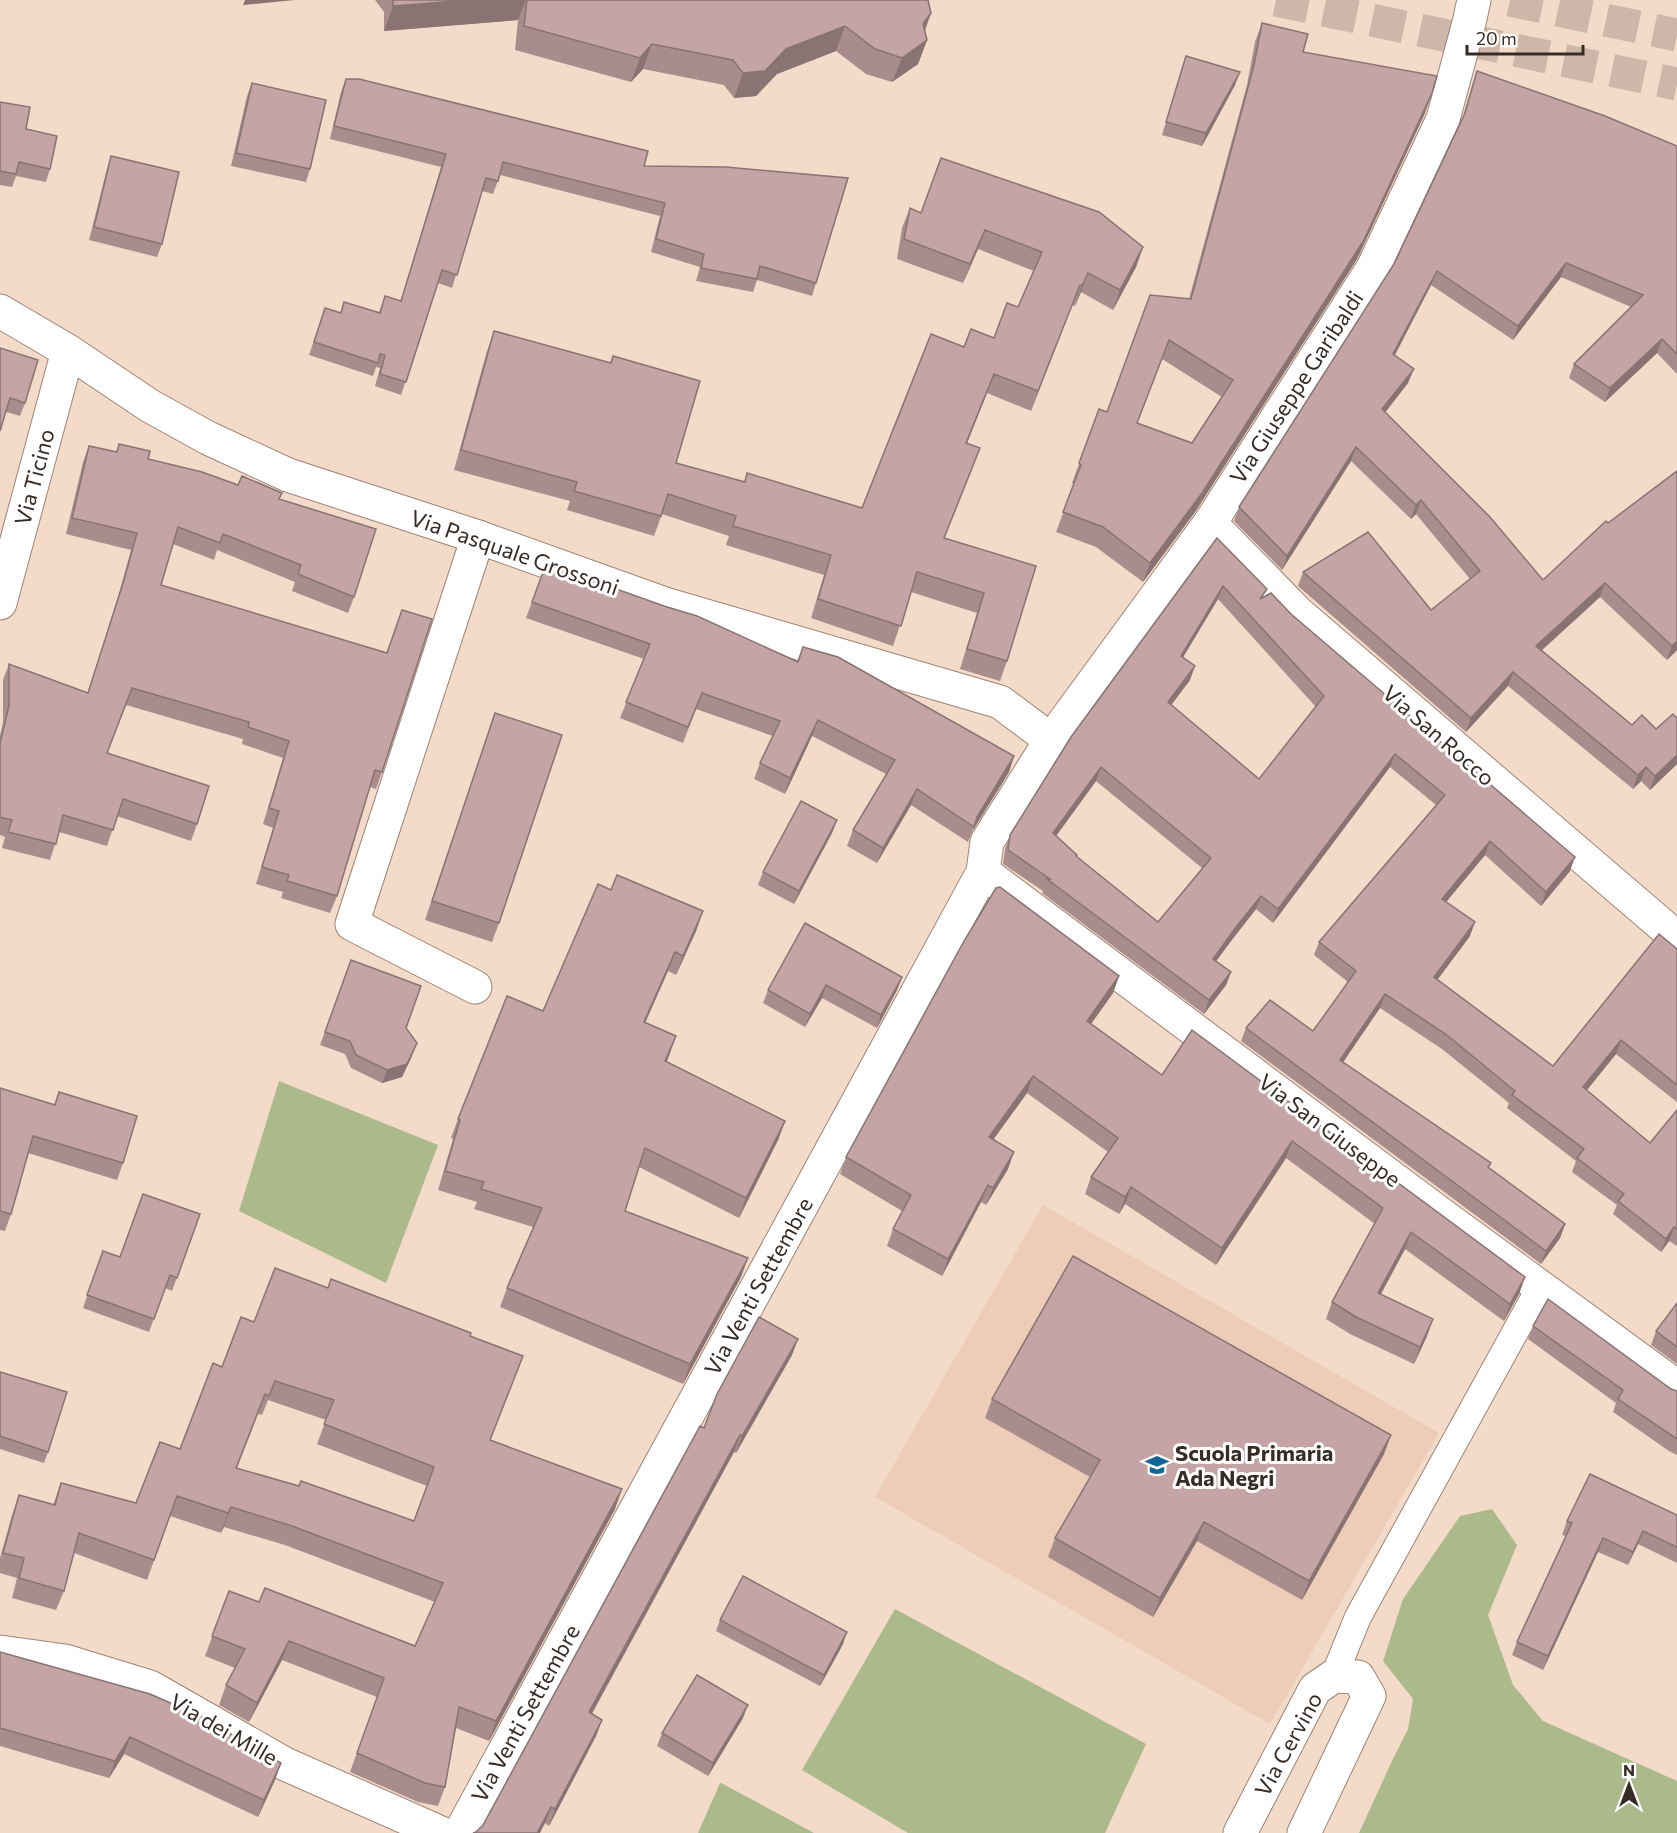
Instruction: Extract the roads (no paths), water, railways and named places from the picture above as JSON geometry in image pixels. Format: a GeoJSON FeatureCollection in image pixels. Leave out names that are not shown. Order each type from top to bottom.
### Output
{"type":"FeatureCollection","features":[{"type":"Feature","properties":{"kind":"street","name":"Via Giuseppe Garibaldi"},"geometry":{"type":"LineString","coordinates":[[1051,740],[1210,523],[1373,268],[1443,119],[1474,0]]}},
{"type":"Feature","properties":{"kind":"street","name":"Via Pasquale Grossoni"},"geometry":{"type":"LineString","coordinates":[[0,311],[68,351],[150,405],[208,438],[288,475],[478,537],[665,604],[1000,702],[1051,740]]}},
{"type":"Feature","properties":{"kind":"street","name":"Via Ticino"},"geometry":{"type":"LineString","coordinates":[[0,603],[68,351]]}},
{"type":"Feature","properties":{"kind":"street","name":"Via San Rocco"},"geometry":{"type":"LineString","coordinates":[[1210,523],[1298,613],[1677,938]]}},
{"type":"Feature","properties":{"kind":"street"},"geometry":{"type":"LineString","coordinates":[[475,987],[352,924],[478,537]]}},
{"type":"Feature","properties":{"kind":"street","name":"Via Venti Settembre"},"geometry":{"type":"LineString","coordinates":[[460,1833],[983,872],[987,842],[1051,740]]}},
{"type":"Feature","properties":{"kind":"street","name":"Via San Giuseppe"},"geometry":{"type":"LineString","coordinates":[[983,872],[1677,1387]]}},
{"type":"Feature","properties":{"kind":"street"},"geometry":{"type":"LineString","coordinates":[[1334,1676],[1358,1617],[1540,1287]]}},
{"type":"Feature","properties":{"kind":"street","name":"Via dei Mille"},"geometry":{"type":"LineString","coordinates":[[0,1652],[65,1661],[150,1687],[285,1764],[441,1833]]}},
{"type":"Feature","properties":{"kind":"street","name":"Via Cervino"},"geometry":{"type":"LineString","coordinates":[[1239,1833],[1315,1689],[1334,1676],[1358,1677],[1369,1696],[1304,1833]]}},
{"type":"Feature","properties":{"kind":"tunnel"},"geometry":{"type":"LineString","coordinates":[[1276,0],[1677,84]]}},
{"type":"Feature","properties":{"kind":"tunnel"},"geometry":{"type":"LineString","coordinates":[[1510,0],[1677,35]]}},
{"type":"Feature","properties":{"kind":"place","name":"Scuola Primaria Ada Negri"},"geometry":{"type":"Point","coordinates":[1157,1465]}}]}
